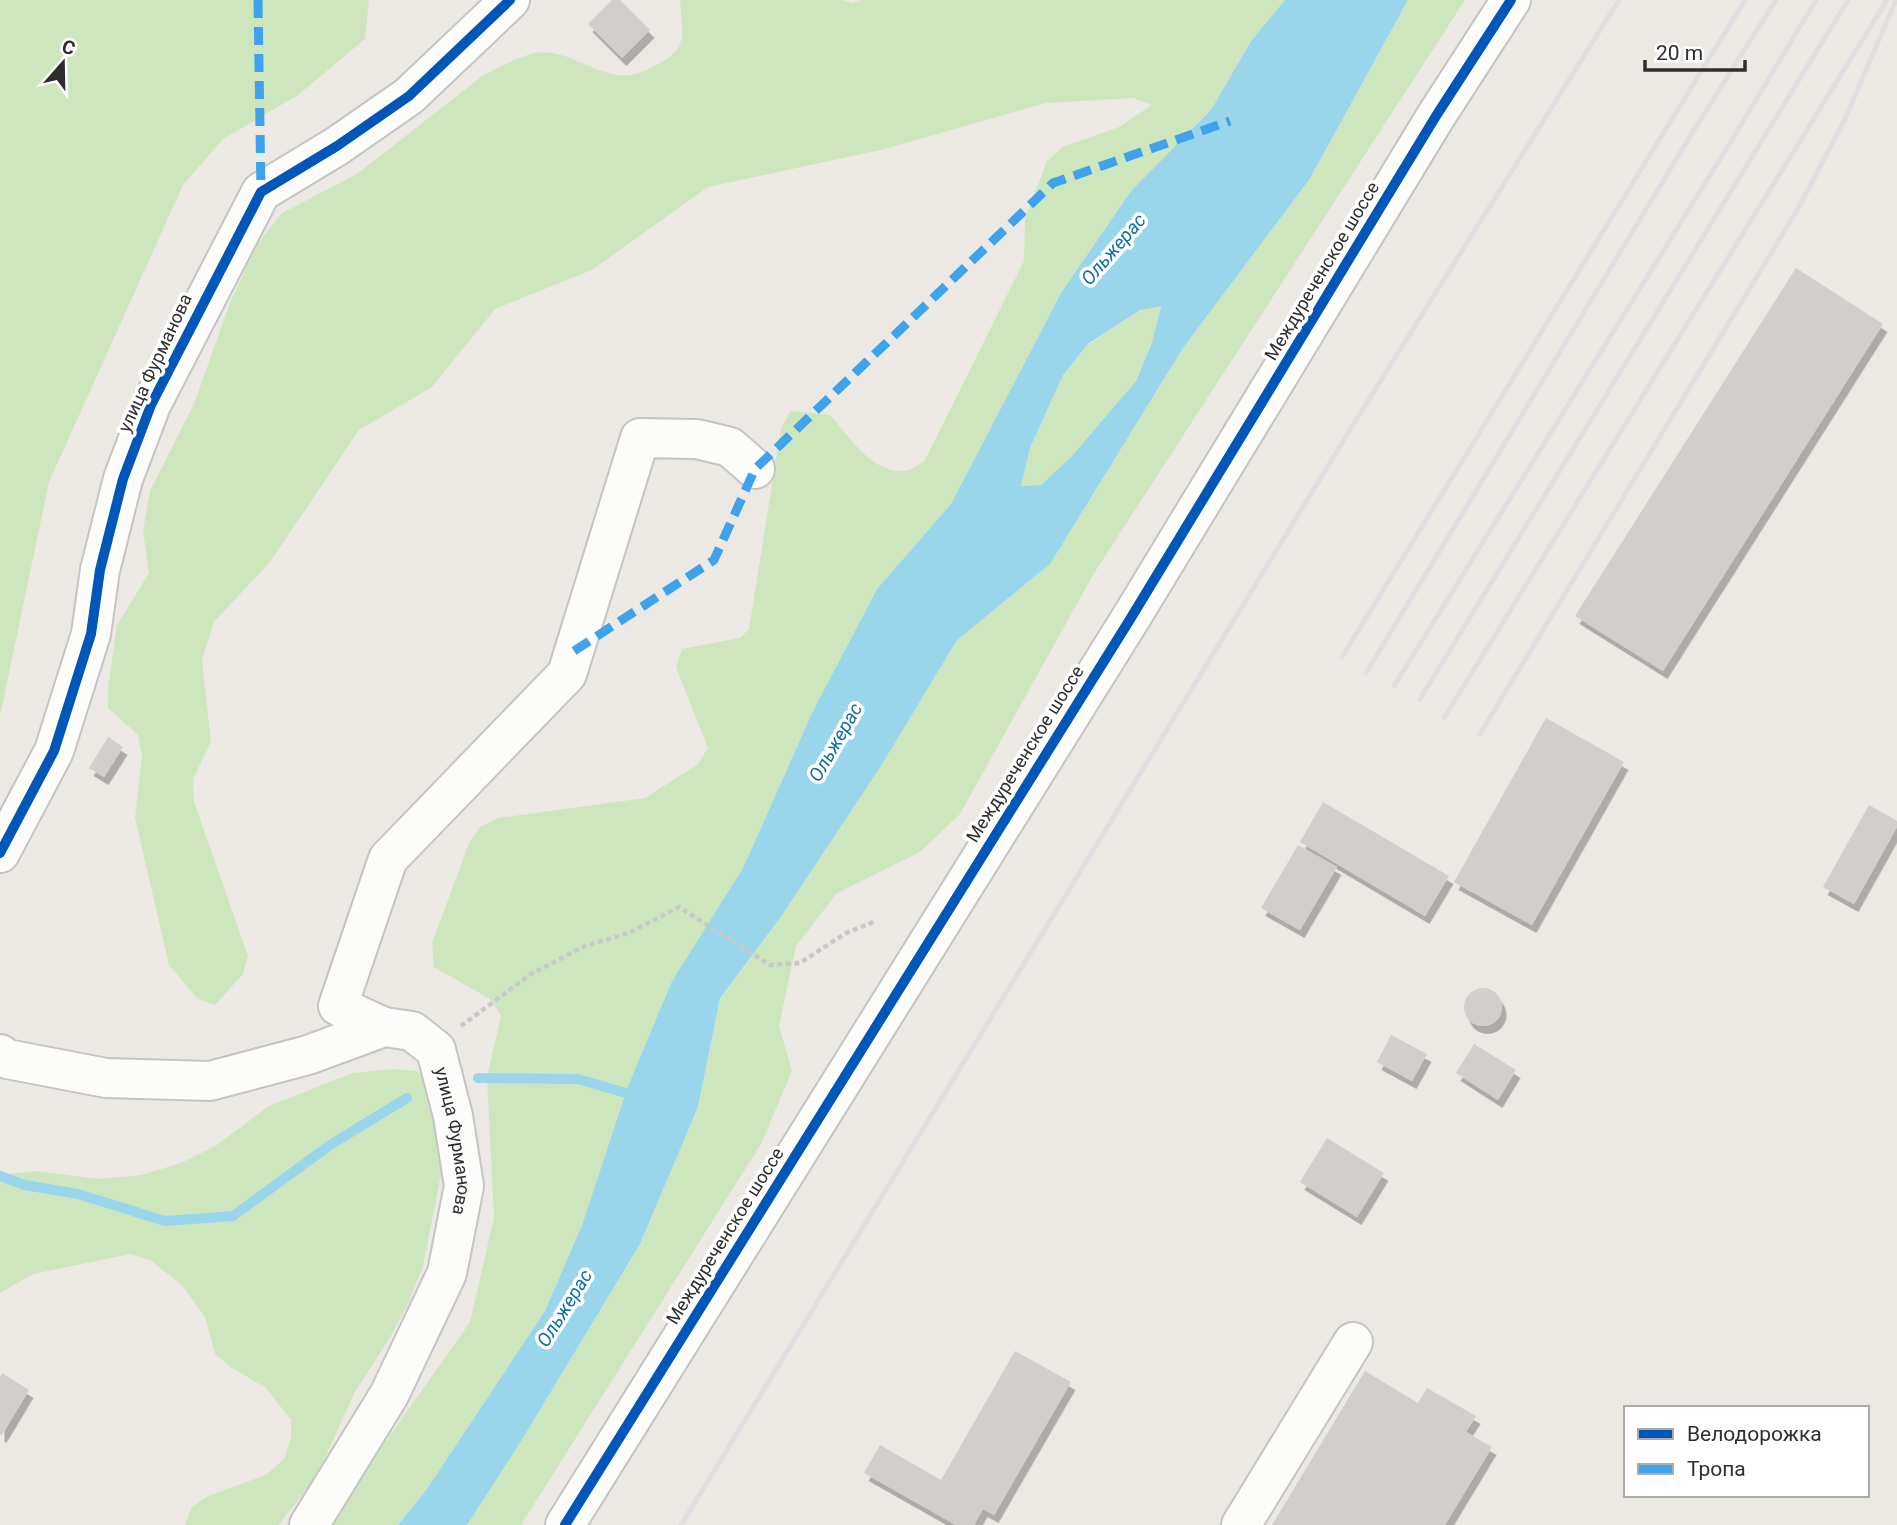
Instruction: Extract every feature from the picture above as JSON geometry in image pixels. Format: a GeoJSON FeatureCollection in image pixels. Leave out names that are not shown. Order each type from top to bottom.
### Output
{"type":"FeatureCollection","features":[{"type":"Feature","properties":{"kind":"street","name":"улица Фурманова"},"geometry":{"type":"LineString","coordinates":[[0,853],[54,751],[91,634],[100,569],[123,479],[151,405],[261,192],[337,146],[410,96],[510,0]]}},
{"type":"Feature","properties":{"kind":"street","name":"Междуреченское шоссе"},"geometry":{"type":"LineString","coordinates":[[565,1525],[1129,621],[1436,116],[1511,0]]}},
{"type":"Feature","properties":{"kind":"street","name":"улица Фурманова"},"geometry":{"type":"LineString","coordinates":[[310,1525],[390,1395],[447,1273],[464,1186],[453,1116],[436,1050],[412,1031],[384,1027],[338,1006],[388,859],[567,674],[640,438],[697,439],[730,447],[755,469]]}},
{"type":"Feature","properties":{"kind":"street"},"geometry":{"type":"LineString","coordinates":[[0,1054],[7,1059],[106,1078],[210,1081],[308,1055],[384,1027]]}},
{"type":"Feature","properties":{"kind":"street"},"geometry":{"type":"LineString","coordinates":[[1241,1525],[1353,1342]]}},
{"type":"Feature","properties":{"kind":"path"},"geometry":{"type":"LineString","coordinates":[[436,1050],[469,1018],[531,974],[585,946],[629,933],[679,907],[770,965],[800,963],[846,933],[876,921]]}},
{"type":"Feature","properties":{"kind":"green space"},"geometry":{"type":"Polygon","coordinates":[[[0,0],[369,0],[365,39],[298,95],[223,139],[183,185],[49,482],[0,716],[0,0]]]}},
{"type":"Feature","properties":{"kind":"green space"},"geometry":{"type":"Polygon","coordinates":[[[680,0],[843,0],[852,3],[860,0],[1285,0],[1251,41],[1211,110],[1131,191],[1061,293],[951,504],[877,589],[813,711],[743,868],[672,981],[628,1086],[582,1225],[545,1311],[427,1489],[398,1525],[331,1525],[346,1498],[470,1322],[494,1218],[487,1077],[501,1016],[490,999],[434,967],[432,943],[469,843],[480,827],[498,818],[645,798],[697,765],[708,748],[676,667],[682,649],[740,638],[749,629],[781,428],[791,411],[830,415],[862,452],[881,466],[904,471],[924,462],[1024,261],[1025,219],[1047,161],[1063,147],[1119,127],[1152,105],[1133,98],[1046,103],[885,149],[708,187],[592,270],[495,309],[432,387],[359,430],[270,562],[214,622],[202,660],[211,742],[193,779],[194,802],[248,956],[243,974],[215,1005],[197,998],[169,965],[135,818],[142,755],[138,735],[108,708],[108,688],[117,625],[149,573],[143,531],[150,491],[194,404],[230,303],[256,246],[282,213],[357,174],[481,77],[507,63],[535,53],[548,52],[612,74],[639,73],[658,64],[680,45],[680,0]]]}},
{"type":"Feature","properties":{"kind":"green space"},"geometry":{"type":"Polygon","coordinates":[[[1408,0],[1465,0],[1093,575],[960,814],[920,852],[837,893],[796,946],[779,1026],[792,1071],[761,1144],[521,1525],[467,1525],[520,1443],[640,1244],[698,1107],[720,998],[780,918],[881,766],[957,640],[1050,564],[1183,348],[1309,180],[1408,0]]]}},
{"type":"Feature","properties":{"kind":"green space"},"geometry":{"type":"Polygon","coordinates":[[[1161,305],[1152,343],[1136,381],[1071,457],[1041,485],[1021,486],[1030,448],[1063,375],[1089,344],[1140,310],[1161,305]]]}},
{"type":"Feature","properties":{"kind":"green space"},"geometry":{"type":"Polygon","coordinates":[[[395,1069],[417,1071],[431,1086],[443,1164],[423,1266],[408,1304],[355,1392],[315,1479],[278,1525],[185,1525],[192,1507],[208,1496],[266,1475],[284,1459],[291,1438],[291,1420],[266,1388],[232,1368],[215,1354],[205,1317],[182,1285],[150,1260],[131,1254],[33,1274],[0,1293],[0,1175],[36,1171],[98,1179],[141,1175],[181,1163],[217,1145],[269,1106],[353,1073],[395,1069]]]}},
{"type":"Feature","properties":{"kind":"water","name":"Ольжерас"},"geometry":{"type":"Polygon","coordinates":[[[1285,0],[1408,0],[1309,180],[1183,348],[1050,564],[957,640],[881,766],[780,918],[720,998],[698,1107],[640,1244],[520,1443],[467,1525],[398,1525],[427,1489],[545,1311],[582,1225],[628,1086],[672,981],[743,868],[813,711],[877,589],[951,504],[1061,293],[1131,191],[1211,110],[1251,41],[1285,0]],[[1161,306],[1140,310],[1089,343],[1063,375],[1030,448],[1021,486],[1041,485],[1071,457],[1136,381],[1152,343],[1161,306]]]}},
{"type":"Feature","properties":{"kind":"building"},"geometry":{"type":"Polygon","coordinates":[[[612,0],[620,0],[650,30],[622,58],[588,24],[612,0]]]}},
{"type":"Feature","properties":{"kind":"building"},"geometry":{"type":"Polygon","coordinates":[[[1796,268],[1883,324],[1663,671],[1575,616],[1796,268]]]}},
{"type":"Feature","properties":{"kind":"building"},"geometry":{"type":"Polygon","coordinates":[[[1546,718],[1624,762],[1532,925],[1454,882],[1546,718]]]}},
{"type":"Feature","properties":{"kind":"building"},"geometry":{"type":"Polygon","coordinates":[[[108,737],[123,747],[104,777],[89,768],[108,737]]]}},
{"type":"Feature","properties":{"kind":"building"},"geometry":{"type":"Polygon","coordinates":[[[1323,802],[1449,876],[1425,916],[1300,842],[1323,802]]]}},
{"type":"Feature","properties":{"kind":"building"},"geometry":{"type":"Polygon","coordinates":[[[1869,805],[1897,821],[1897,827],[1854,904],[1823,887],[1869,805]]]}},
{"type":"Feature","properties":{"kind":"building"},"geometry":{"type":"Polygon","coordinates":[[[1298,845],[1337,867],[1300,930],[1261,908],[1298,845]]]}},
{"type":"Feature","properties":{"kind":"building"},"geometry":{"type":"Polygon","coordinates":[[[1483,988],[1496,994],[1502,1007],[1496,1020],[1483,1026],[1470,1020],[1464,1007],[1470,994],[1483,988]]]}},
{"type":"Feature","properties":{"kind":"building"},"geometry":{"type":"Polygon","coordinates":[[[1391,1035],[1427,1054],[1412,1081],[1377,1062],[1391,1035]]]}},
{"type":"Feature","properties":{"kind":"building"},"geometry":{"type":"Polygon","coordinates":[[[1474,1044],[1516,1070],[1498,1100],[1456,1073],[1474,1044]]]}},
{"type":"Feature","properties":{"kind":"building"},"geometry":{"type":"Polygon","coordinates":[[[1327,1138],[1384,1173],[1357,1217],[1300,1182],[1327,1138]]]}},
{"type":"Feature","properties":{"kind":"building"},"geometry":{"type":"Polygon","coordinates":[[[1015,1351],[1071,1382],[994,1515],[983,1509],[974,1525],[956,1525],[864,1473],[880,1445],[941,1480],[1015,1351]]]}},
{"type":"Feature","properties":{"kind":"building"},"geometry":{"type":"Polygon","coordinates":[[[1365,1371],[1418,1403],[1427,1388],[1476,1416],[1466,1432],[1492,1447],[1445,1525],[1272,1525],[1365,1371]]]}},
{"type":"Feature","properties":{"kind":"building"},"geometry":{"type":"Polygon","coordinates":[[[2,1373],[29,1390],[2,1435],[0,1377],[2,1373]]]}},
{"type":"Feature","properties":{"kind":"waterway"},"geometry":{"type":"LineString","coordinates":[[478,1078],[578,1079],[636,1096]]}},
{"type":"Feature","properties":{"kind":"waterway"},"geometry":{"type":"LineString","coordinates":[[0,1176],[25,1185],[78,1194],[165,1221],[233,1216],[330,1145],[407,1098]]}},
{"type":"Feature","properties":{"kind":"railway"},"geometry":{"type":"LineString","coordinates":[[681,1525],[1353,425],[1619,0]]}},
{"type":"Feature","properties":{"kind":"railway"},"geometry":{"type":"LineString","coordinates":[[1342,657],[1745,0]]}},
{"type":"Feature","properties":{"kind":"railway"},"geometry":{"type":"LineString","coordinates":[[1366,673],[1697,125],[1776,0]]}},
{"type":"Feature","properties":{"kind":"railway"},"geometry":{"type":"LineString","coordinates":[[1394,686],[1816,0]]}},
{"type":"Feature","properties":{"kind":"railway"},"geometry":{"type":"LineString","coordinates":[[1420,699],[1848,0]]}},
{"type":"Feature","properties":{"kind":"railway"},"geometry":{"type":"LineString","coordinates":[[1444,718],[1887,0]]}},
{"type":"Feature","properties":{"kind":"railway"},"geometry":{"type":"LineString","coordinates":[[1480,734],[1799,207],[1845,119],[1896,0]]}},
{"type":"Feature","properties":{"kind":"marked path"},"geometry":{"type":"LineString","coordinates":[[258,0],[261,192]]}},
{"type":"Feature","properties":{"kind":"marked path"},"geometry":{"type":"LineString","coordinates":[[574,651],[714,560],[755,469],[1053,183],[1230,121]]}},
{"type":"Feature","properties":{"kind":"cycle path"},"geometry":{"type":"LineString","coordinates":[[0,853],[54,751],[91,634],[100,570],[123,479],[151,405],[261,192],[337,146],[409,96],[510,0]]}},
{"type":"Feature","properties":{"kind":"cycle path"},"geometry":{"type":"LineString","coordinates":[[565,1525],[1129,621],[1436,116],[1511,0]]}}]}
